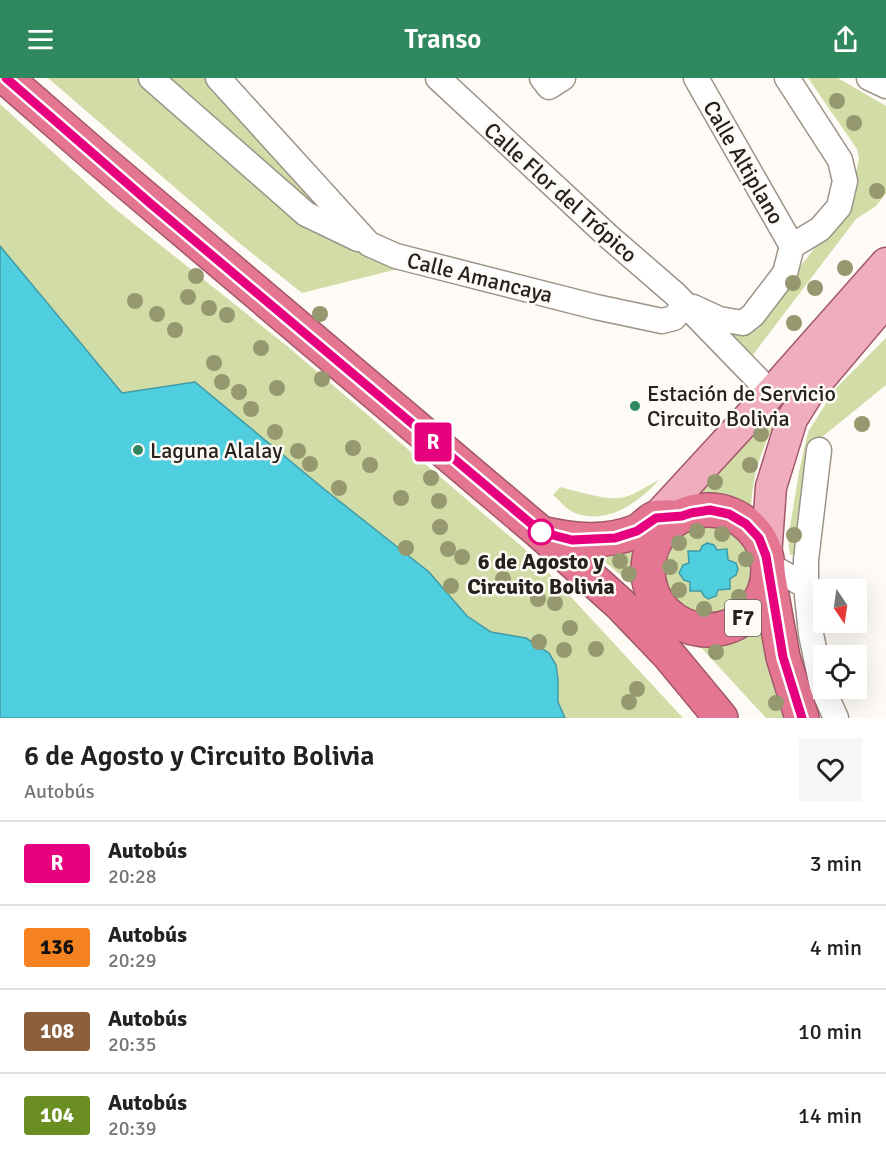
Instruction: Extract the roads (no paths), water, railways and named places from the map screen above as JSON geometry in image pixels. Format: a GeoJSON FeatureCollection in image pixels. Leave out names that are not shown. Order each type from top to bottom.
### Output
{"type":"FeatureCollection","features":[{"type":"Feature","properties":{"kind":"highway","name":"F7"},"geometry":{"type":"LineString","coordinates":[[6,78],[142,196],[541,532],[620,604],[668,654],[721,718]]}},
{"type":"Feature","properties":{"kind":"highway","name":"F7"},"geometry":{"type":"LineString","coordinates":[[541,532],[572,540],[615,538],[637,531],[664,527],[691,513],[710,510],[738,518],[753,531],[763,547],[783,657],[802,718]]}},
{"type":"Feature","properties":{"kind":"highway"},"geometry":{"type":"LineString","coordinates":[[664,527],[648,570],[656,621],[668,654]]}},
{"type":"Feature","properties":{"kind":"highway","name":"F7"},"geometry":{"type":"LineString","coordinates":[[651,587],[659,605],[674,619],[692,627],[719,628],[744,617],[757,605],[761,597],[767,564]]}},
{"type":"Feature","properties":{"kind":"highway"},"geometry":{"type":"LineString","coordinates":[[620,604],[656,621],[692,627]]}},
{"type":"Feature","properties":{"kind":"main road","name":"F7"},"geometry":{"type":"LineString","coordinates":[[664,527],[771,393],[886,263]]}},
{"type":"Feature","properties":{"kind":"main road","name":"F7"},"geometry":{"type":"LineString","coordinates":[[767,564],[771,487],[792,419],[809,392],[886,301]]}},
{"type":"Feature","properties":{"kind":"street"},"geometry":{"type":"LineString","coordinates":[[151,78],[306,214],[369,244]]}},
{"type":"Feature","properties":{"kind":"street","name":"Calle Amancaya"},"geometry":{"type":"LineString","coordinates":[[218,78],[369,244],[396,256],[596,307],[662,321],[674,318],[685,304]]}},
{"type":"Feature","properties":{"kind":"street","name":"Calle Flor del Trópico"},"geometry":{"type":"LineString","coordinates":[[438,78],[685,304]]}},
{"type":"Feature","properties":{"kind":"street","name":"Calle Altiplano"},"geometry":{"type":"LineString","coordinates":[[696,78],[792,246]]}},
{"type":"Feature","properties":{"kind":"street"},"geometry":{"type":"LineString","coordinates":[[685,304],[719,319],[743,323],[753,315],[785,273],[792,246],[820,229],[839,207],[844,181],[840,160],[787,78]]}},
{"type":"Feature","properties":{"kind":"street"},"geometry":{"type":"LineString","coordinates":[[869,78],[886,86]]}},
{"type":"Feature","properties":{"kind":"street"},"geometry":{"type":"LineString","coordinates":[[685,304],[771,393]]}},
{"type":"Feature","properties":{"kind":"street"},"geometry":{"type":"LineString","coordinates":[[819,450],[806,560],[806,586],[811,634],[822,687],[836,718]]}},
{"type":"Feature","properties":{"kind":"street"},"geometry":{"type":"LineString","coordinates":[[767,564],[806,586]]}},
{"type":"Feature","properties":{"kind":"water","name":"Laguna Alalay"},"geometry":{"type":"Polygon","coordinates":[[[0,246],[122,393],[195,382],[429,572],[467,616],[491,632],[526,638],[549,653],[556,665],[558,702],[565,718],[0,718],[0,246]]]}},
{"type":"Feature","properties":{"kind":"water"},"geometry":{"type":"Polygon","coordinates":[[[707,543],[714,545],[717,550],[727,549],[728,560],[736,563],[738,569],[736,575],[730,579],[730,589],[718,590],[716,596],[708,599],[701,591],[690,591],[690,582],[684,580],[679,573],[683,565],[689,563],[688,551],[700,551],[707,543]]]}},
{"type":"Feature","properties":{"kind":"place","name":"Estación de Servicio Circuito Bolivia"},"geometry":{"type":"Point","coordinates":[635,406]}},
{"type":"Feature","properties":{"kind":"place","name":"Laguna Alalay"},"geometry":{"type":"Point","coordinates":[138,450]}},
{"type":"Feature","properties":{"kind":"place","name":"6 de Agosto y Circuito Bolivia"},"geometry":{"type":"Point","coordinates":[541,532]}}]}
